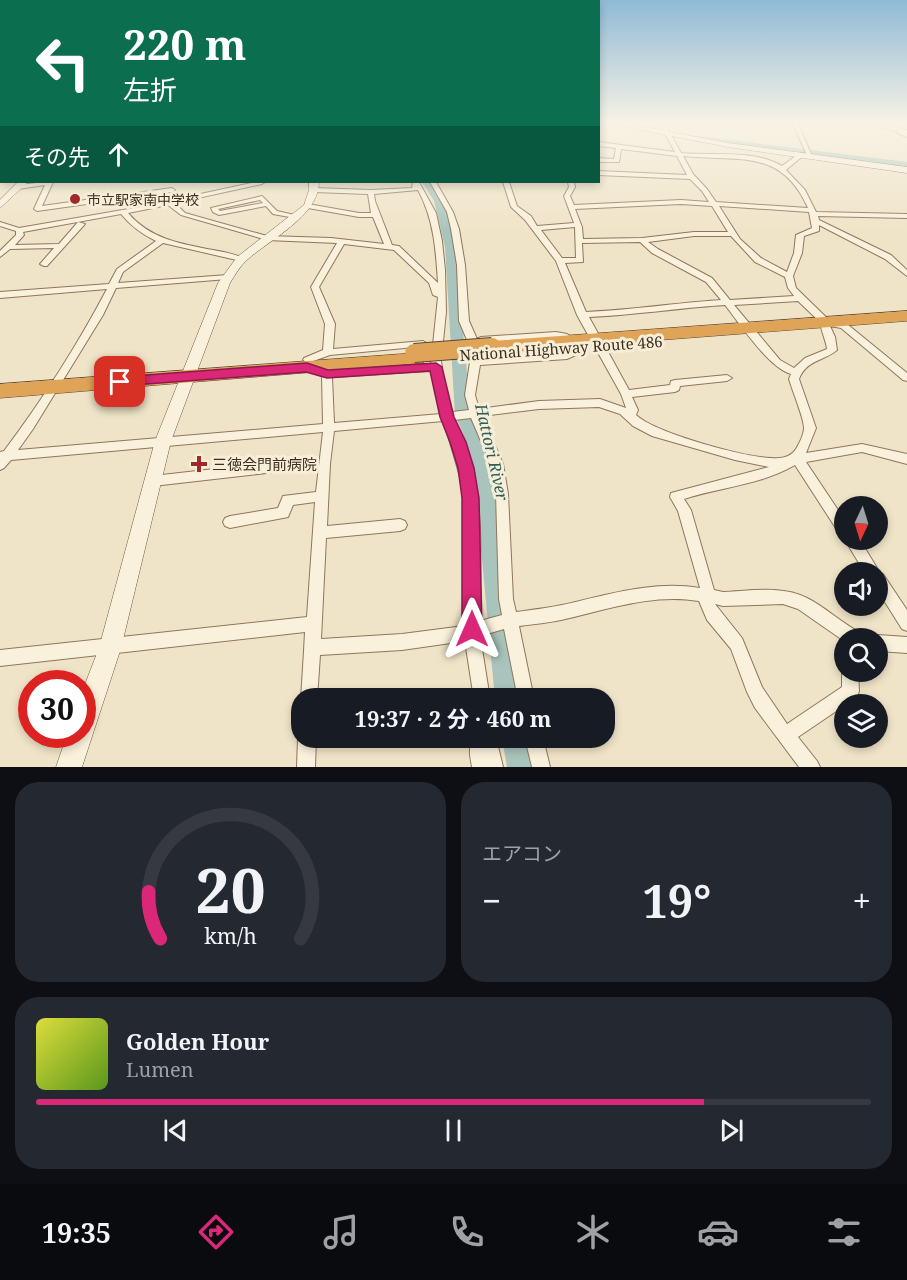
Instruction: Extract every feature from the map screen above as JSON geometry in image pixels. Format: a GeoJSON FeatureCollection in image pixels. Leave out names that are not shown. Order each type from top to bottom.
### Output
{"type":"FeatureCollection","features":[{"type":"Feature","properties":{"kind":"highway","name":"National Highway Route 486"},"geometry":{"type":"LineString","coordinates":[[831,325],[907,316]]}},
{"type":"Feature","properties":{"kind":"highway","name":"National Highway Route 486"},"geometry":{"type":"LineString","coordinates":[[0,391],[54,383],[751,330],[907,321]]}},
{"type":"Feature","properties":{"kind":"highway","name":"National Highway Route 486"},"geometry":{"type":"LineString","coordinates":[[0,383],[54,383]]}},
{"type":"Feature","properties":{"kind":"street"},"geometry":{"type":"LineString","coordinates":[[600,160],[617,160]]}},
{"type":"Feature","properties":{"kind":"street"},"geometry":{"type":"LineString","coordinates":[[683,160],[692,177],[705,190],[734,234],[758,260],[789,276]]}},
{"type":"Feature","properties":{"kind":"street"},"geometry":{"type":"LineString","coordinates":[[758,160],[783,169],[801,188],[813,215],[816,229],[803,233],[799,238],[798,253],[789,276],[792,288],[831,325],[907,378]]}},
{"type":"Feature","properties":{"kind":"street"},"geometry":{"type":"LineString","coordinates":[[783,169],[798,160]]}},
{"type":"Feature","properties":{"kind":"street"},"geometry":{"type":"LineString","coordinates":[[834,160],[906,172]]}},
{"type":"Feature","properties":{"kind":"street"},"geometry":{"type":"LineString","coordinates":[[600,173],[692,177]]}},
{"type":"Feature","properties":{"kind":"street"},"geometry":{"type":"LineString","coordinates":[[50,183],[37,209],[172,190]]}},
{"type":"Feature","properties":{"kind":"street"},"geometry":{"type":"LineString","coordinates":[[167,183],[172,190],[173,202],[183,214],[192,217],[267,238],[388,246],[404,252],[434,282],[438,304],[441,304]]}},
{"type":"Feature","properties":{"kind":"street"},"geometry":{"type":"LineString","coordinates":[[0,224],[19,230],[123,212],[258,183]]}},
{"type":"Feature","properties":{"kind":"street"},"geometry":{"type":"LineString","coordinates":[[398,191],[400,183]]}},
{"type":"Feature","properties":{"kind":"street"},"geometry":{"type":"LineString","coordinates":[[267,204],[219,213],[214,208],[262,198],[275,213],[308,198],[416,189],[417,183]]}},
{"type":"Feature","properties":{"kind":"street"},"geometry":{"type":"LineString","coordinates":[[418,183],[429,203],[435,220],[441,304],[441,323],[436,343],[436,367],[447,417],[463,460],[471,498],[472,629],[480,688]]}},
{"type":"Feature","properties":{"kind":"street"},"geometry":{"type":"LineString","coordinates":[[434,183],[450,212],[455,229],[461,265],[464,321],[472,340],[475,362],[471,395],[475,413],[497,464],[502,494],[508,621],[523,688]]}},
{"type":"Feature","properties":{"kind":"street"},"geometry":{"type":"LineString","coordinates":[[506,183],[506,188],[513,196],[514,207],[528,218],[560,261],[582,315],[626,394],[632,410],[630,416]]}},
{"type":"Feature","properties":{"kind":"street"},"geometry":{"type":"LineString","coordinates":[[560,261],[580,260],[578,244],[581,241],[567,196],[572,187],[571,183]]}},
{"type":"Feature","properties":{"kind":"street"},"geometry":{"type":"LineString","coordinates":[[0,205],[21,184]]}},
{"type":"Feature","properties":{"kind":"street"},"geometry":{"type":"LineString","coordinates":[[370,192],[374,215],[386,236],[388,246]]}},
{"type":"Feature","properties":{"kind":"street"},"geometry":{"type":"LineString","coordinates":[[308,198],[359,215],[374,215]]}},
{"type":"Feature","properties":{"kind":"street"},"geometry":{"type":"LineString","coordinates":[[96,688],[110,648],[163,441],[228,277],[241,259],[267,238],[308,198]]}},
{"type":"Feature","properties":{"kind":"street"},"geometry":{"type":"LineString","coordinates":[[570,207],[659,202],[714,204],[813,215],[907,216]]}},
{"type":"Feature","properties":{"kind":"street"},"geometry":{"type":"LineString","coordinates":[[123,212],[138,229],[161,241],[241,259]]}},
{"type":"Feature","properties":{"kind":"street"},"geometry":{"type":"LineString","coordinates":[[813,215],[888,257],[907,274]]}},
{"type":"Feature","properties":{"kind":"street"},"geometry":{"type":"LineString","coordinates":[[44,264],[81,224]]}},
{"type":"Feature","properties":{"kind":"street"},"geometry":{"type":"LineString","coordinates":[[534,228],[577,225]]}},
{"type":"Feature","properties":{"kind":"street"},"geometry":{"type":"LineString","coordinates":[[0,255],[20,235],[19,230]]}},
{"type":"Feature","properties":{"kind":"street"},"geometry":{"type":"LineString","coordinates":[[581,241],[642,240],[694,234],[734,234]]}},
{"type":"Feature","properties":{"kind":"street"},"geometry":{"type":"LineString","coordinates":[[642,240],[655,251],[708,280],[776,362],[796,372]]}},
{"type":"Feature","properties":{"kind":"street"},"geometry":{"type":"LineString","coordinates":[[2,459],[29,426],[98,315],[120,271],[161,241]]}},
{"type":"Feature","properties":{"kind":"street"},"geometry":{"type":"LineString","coordinates":[[328,352],[330,324],[315,287],[341,242]]}},
{"type":"Feature","properties":{"kind":"street"},"geometry":{"type":"LineString","coordinates":[[10,247],[61,246]]}},
{"type":"Feature","properties":{"kind":"street"},"geometry":{"type":"LineString","coordinates":[[0,295],[228,277]]}},
{"type":"Feature","properties":{"kind":"street"},"geometry":{"type":"LineString","coordinates":[[582,315],[800,298]]}},
{"type":"Feature","properties":{"kind":"street"},"geometry":{"type":"LineString","coordinates":[[787,462],[810,428],[794,379],[796,372],[810,360],[832,350],[831,325]]}},
{"type":"Feature","properties":{"kind":"street"},"geometry":{"type":"LineString","coordinates":[[472,340],[556,335],[564,336],[575,344],[576,352],[567,356],[475,362]]}},
{"type":"Feature","properties":{"kind":"street"},"geometry":{"type":"LineString","coordinates":[[307,364],[328,352],[436,343]]}},
{"type":"Feature","properties":{"kind":"street"},"geometry":{"type":"LineString","coordinates":[[307,364],[327,374],[436,367]]}},
{"type":"Feature","properties":{"kind":"street"},"geometry":{"type":"LineString","coordinates":[[309,688],[319,533],[329,428],[327,374]]}},
{"type":"Feature","properties":{"kind":"street"},"geometry":{"type":"LineString","coordinates":[[626,394],[675,388],[675,383],[727,378]]}},
{"type":"Feature","properties":{"kind":"street"},"geometry":{"type":"LineString","coordinates":[[2,459],[163,441],[447,417],[539,405],[600,403],[611,405],[656,433],[683,442],[735,456],[787,462],[834,517]]}},
{"type":"Feature","properties":{"kind":"street"},"geometry":{"type":"LineString","coordinates":[[811,767],[756,693],[733,638],[706,605],[703,596],[706,588],[684,510],[676,497],[688,492],[761,475],[787,462],[852,448],[876,450],[907,459]]}},
{"type":"Feature","properties":{"kind":"street"},"geometry":{"type":"LineString","coordinates":[[153,481],[292,465]]}},
{"type":"Feature","properties":{"kind":"street"},"geometry":{"type":"LineString","coordinates":[[230,522],[283,513],[288,500],[322,496]]}},
{"type":"Feature","properties":{"kind":"street"},"geometry":{"type":"LineString","coordinates":[[319,533],[400,525]]}},
{"type":"Feature","properties":{"kind":"street"},"geometry":{"type":"LineString","coordinates":[[311,648],[402,642],[458,635],[472,629],[559,614],[631,595],[684,592],[741,599],[783,597],[802,603],[837,628]]}},
{"type":"Feature","properties":{"kind":"street"},"geometry":{"type":"LineString","coordinates":[[888,595],[907,624]]}},
{"type":"Feature","properties":{"kind":"street"},"geometry":{"type":"LineString","coordinates":[[0,658],[110,648],[313,624]]}},
{"type":"Feature","properties":{"kind":"street"},"geometry":{"type":"LineString","coordinates":[[888,644],[907,645]]}},
{"type":"Feature","properties":{"kind":"street"},"geometry":{"type":"LineString","coordinates":[[786,735],[851,691],[851,682]]}},
{"type":"Feature","properties":{"kind":"street"},"geometry":{"type":"LineString","coordinates":[[69,767],[76,748]]}},
{"type":"Feature","properties":{"kind":"street"},"geometry":{"type":"LineString","coordinates":[[306,767],[307,748]]}},
{"type":"Feature","properties":{"kind":"street"},"geometry":{"type":"LineString","coordinates":[[479,748],[481,767]]}},
{"type":"Feature","properties":{"kind":"street"},"geometry":{"type":"LineString","coordinates":[[489,748],[494,767]]}},
{"type":"Feature","properties":{"kind":"street"},"geometry":{"type":"LineString","coordinates":[[536,748],[541,767]]}},
{"type":"Feature","properties":{"kind":"waterway"},"geometry":{"type":"LineString","coordinates":[[867,160],[907,165]]}},
{"type":"Feature","properties":{"kind":"waterway","name":"Hattori River"},"geometry":{"type":"LineString","coordinates":[[427,183],[439,201],[450,247],[463,415],[472,436],[484,484],[506,688]]}},
{"type":"Feature","properties":{"kind":"waterway","name":"Hattori River"},"geometry":{"type":"LineString","coordinates":[[517,748],[520,767]]}},
{"type":"Feature","properties":{"kind":"place","name":"市立駅家南中学校"},"geometry":{"type":"Point","coordinates":[75,199]}},
{"type":"Feature","properties":{"kind":"place","name":"三徳会門前病院"},"geometry":{"type":"Point","coordinates":[199,464]}},
{"type":"Feature","properties":{"kind":"route"},"geometry":{"type":"LineString","coordinates":[[120,382],[307,367],[327,374],[436,367],[447,417],[466,468],[471,498],[472,629]]}}]}
